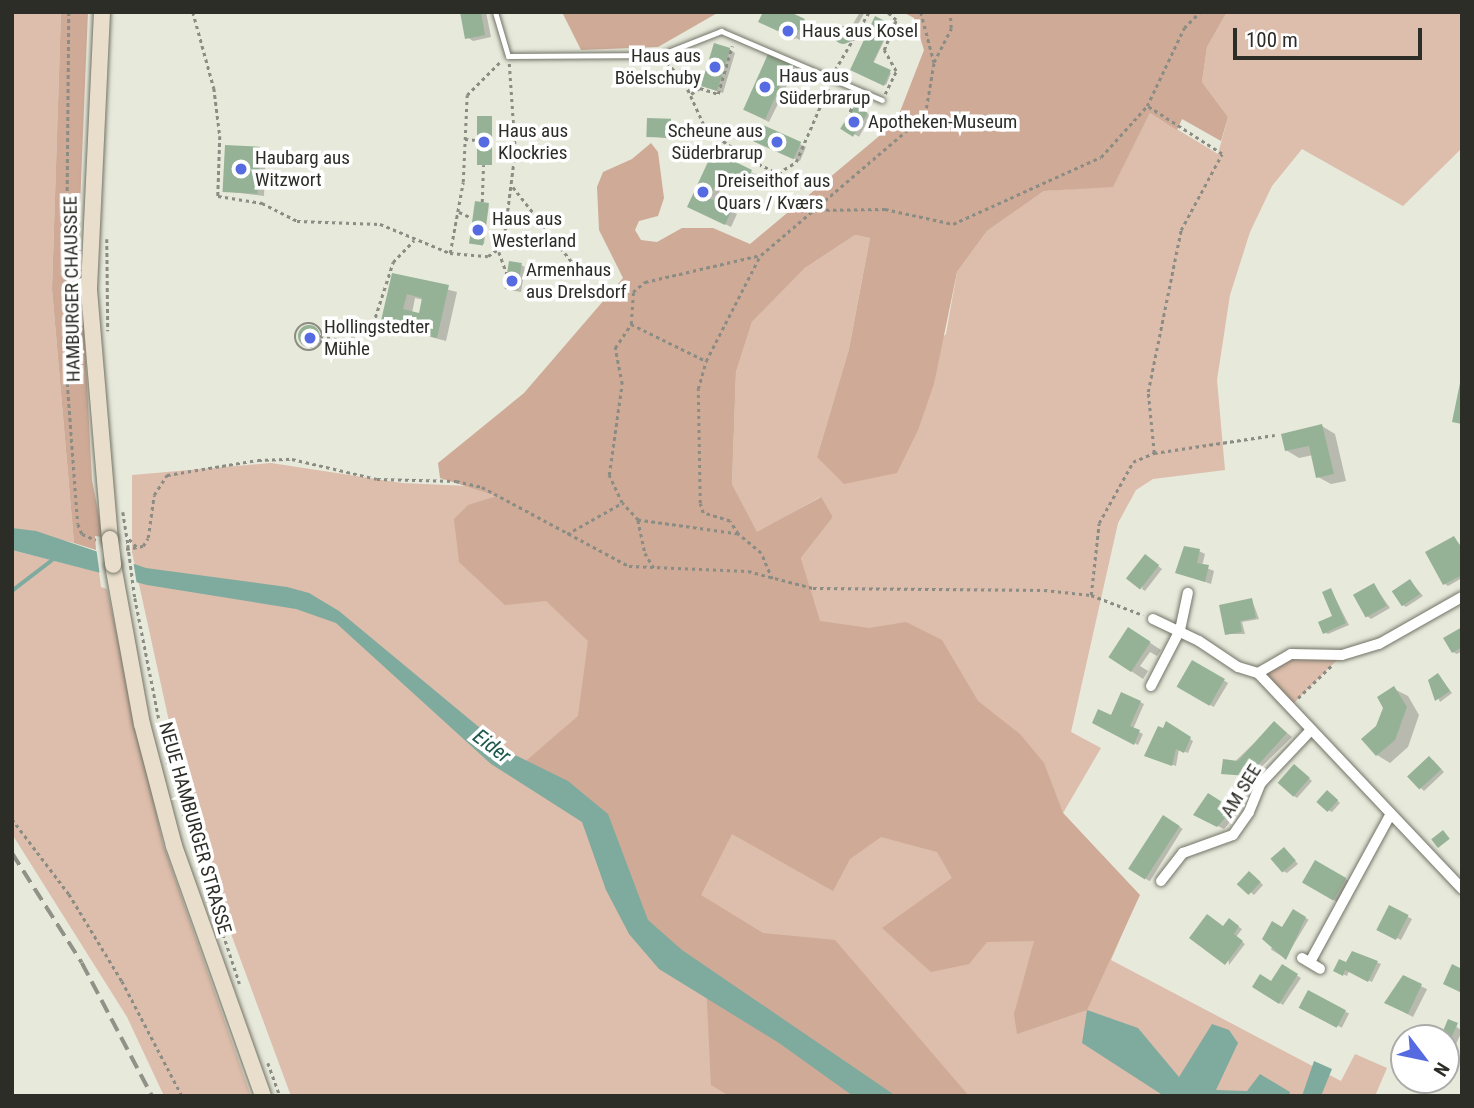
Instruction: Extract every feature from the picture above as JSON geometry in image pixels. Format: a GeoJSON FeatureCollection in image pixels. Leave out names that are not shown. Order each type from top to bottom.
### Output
{"type":"FeatureCollection","features":[{"type":"Feature","properties":{"kind":"main road","name":"HAMBURGER CHAUSSEE"},"geometry":{"type":"LineString","coordinates":[[102,12],[89,290],[102,540],[113,565]]}},
{"type":"Feature","properties":{"kind":"main road","name":"NEUE HAMBURGER STRASSE"},"geometry":{"type":"LineString","coordinates":[[113,565],[142,723],[174,845],[263,1096]]}},
{"type":"Feature","properties":{"kind":"street"},"geometry":{"type":"LineString","coordinates":[[1151,686],[1180,630],[1188,593]]}},
{"type":"Feature","properties":{"kind":"street"},"geometry":{"type":"LineString","coordinates":[[1258,673],[1291,653],[1342,655],[1379,644],[1462,597]]}},
{"type":"Feature","properties":{"kind":"street"},"geometry":{"type":"LineString","coordinates":[[1153,619],[1180,630],[1238,667],[1258,673],[1462,889]]}},
{"type":"Feature","properties":{"kind":"street","name":"AM SEE"},"geometry":{"type":"LineString","coordinates":[[1161,881],[1183,853],[1233,835],[1249,812],[1261,783],[1311,730]]}},
{"type":"Feature","properties":{"kind":"street"},"geometry":{"type":"LineString","coordinates":[[1320,969],[1306,960],[1390,815]]}},
{"type":"Feature","properties":{"kind":"lane"},"geometry":{"type":"LineString","coordinates":[[495,12],[508,56],[660,55],[721,31],[882,100]]}},
{"type":"Feature","properties":{"kind":"path"},"geometry":{"type":"LineString","coordinates":[[69,12],[65,362],[78,524],[82,534],[102,540]]}},
{"type":"Feature","properties":{"kind":"path"},"geometry":{"type":"LineString","coordinates":[[193,12],[214,88],[219,125],[218,196],[262,202],[297,221],[380,224],[450,253],[488,256],[499,252]]}},
{"type":"Feature","properties":{"kind":"path"},"geometry":{"type":"LineString","coordinates":[[660,55],[691,93],[700,119],[717,139],[766,169],[785,172],[804,147],[829,94],[831,77],[869,12]]}},
{"type":"Feature","properties":{"kind":"path"},"geometry":{"type":"LineString","coordinates":[[882,100],[896,71],[884,50],[896,20],[887,12]]}},
{"type":"Feature","properties":{"kind":"path"},"geometry":{"type":"LineString","coordinates":[[921,12],[934,62]]}},
{"type":"Feature","properties":{"kind":"path"},"geometry":{"type":"LineString","coordinates":[[773,580],[761,552],[738,534],[730,521],[703,513],[700,503],[698,389],[706,361],[761,255],[925,115],[934,62],[951,28],[950,12]]}},
{"type":"Feature","properties":{"kind":"path"},"geometry":{"type":"LineString","coordinates":[[812,210],[886,209],[953,224],[1101,157],[1147,106],[1184,28],[1200,12]]}},
{"type":"Feature","properties":{"kind":"path"},"geometry":{"type":"LineString","coordinates":[[691,93],[700,88],[718,94],[733,46],[724,43]]}},
{"type":"Feature","properties":{"kind":"path"},"geometry":{"type":"LineString","coordinates":[[450,253],[459,212],[467,95],[508,56]]}},
{"type":"Feature","properties":{"kind":"path"},"geometry":{"type":"LineString","coordinates":[[507,274],[499,252],[513,187],[508,56]]}},
{"type":"Feature","properties":{"kind":"path"},"geometry":{"type":"LineString","coordinates":[[847,118],[861,90]]}},
{"type":"Feature","properties":{"kind":"path"},"geometry":{"type":"LineString","coordinates":[[1147,106],[1223,154],[1181,230],[1148,392],[1154,453]]}},
{"type":"Feature","properties":{"kind":"path"},"geometry":{"type":"LineString","coordinates":[[465,139],[476,140]]}},
{"type":"Feature","properties":{"kind":"path"},"geometry":{"type":"LineString","coordinates":[[482,202],[483,165]]}},
{"type":"Feature","properties":{"kind":"path"},"geometry":{"type":"LineString","coordinates":[[513,187],[572,262]]}},
{"type":"Feature","properties":{"kind":"path"},"geometry":{"type":"LineString","coordinates":[[250,199],[251,193]]}},
{"type":"Feature","properties":{"kind":"path"},"geometry":{"type":"LineString","coordinates":[[459,212],[472,218]]}},
{"type":"Feature","properties":{"kind":"path"},"geometry":{"type":"LineString","coordinates":[[107,226],[108,333]]}},
{"type":"Feature","properties":{"kind":"path"},"geometry":{"type":"LineString","coordinates":[[322,336],[321,345],[308,351],[296,338],[298,329],[310,323],[322,336],[339,341],[353,339],[373,324],[383,301],[393,262],[414,240]]}},
{"type":"Feature","properties":{"kind":"path"},"geometry":{"type":"LineString","coordinates":[[654,568],[645,553],[638,520],[622,503],[609,475],[622,384],[615,348],[631,324],[633,292],[645,282],[761,255]]}},
{"type":"Feature","properties":{"kind":"path"},"geometry":{"type":"LineString","coordinates":[[631,324],[706,361]]}},
{"type":"Feature","properties":{"kind":"path"},"geometry":{"type":"LineString","coordinates":[[1091,595],[1100,523],[1133,463],[1154,453],[1275,435]]}},
{"type":"Feature","properties":{"kind":"path"},"geometry":{"type":"LineString","coordinates":[[132,550],[148,538],[154,495],[167,475],[258,460],[292,459],[377,479],[456,481],[482,487],[612,561],[654,568],[748,571],[773,580],[813,588],[933,586],[1091,595],[1153,619]]}},
{"type":"Feature","properties":{"kind":"path"},"geometry":{"type":"LineString","coordinates":[[567,534],[622,503]]}},
{"type":"Feature","properties":{"kind":"path"},"geometry":{"type":"LineString","coordinates":[[122,509],[135,598],[170,772]]}},
{"type":"Feature","properties":{"kind":"path"},"geometry":{"type":"LineString","coordinates":[[638,520],[738,534]]}},
{"type":"Feature","properties":{"kind":"path"},"geometry":{"type":"LineString","coordinates":[[128,539],[138,548]]}},
{"type":"Feature","properties":{"kind":"path"},"geometry":{"type":"LineString","coordinates":[[1291,706],[1342,655]]}},
{"type":"Feature","properties":{"kind":"path"},"geometry":{"type":"LineString","coordinates":[[174,785],[242,991]]}},
{"type":"Feature","properties":{"kind":"path"},"geometry":{"type":"LineString","coordinates":[[12,819],[82,915],[183,1096]]}},
{"type":"Feature","properties":{"kind":"path"},"geometry":{"type":"LineString","coordinates":[[265,1057],[280,1096]]}},
{"type":"Feature","properties":{"kind":"shaded area"},"geometry":{"type":"Polygon","coordinates":[[[12,12],[61,12],[52,289],[74,543],[12,528],[12,12]]]}},
{"type":"Feature","properties":{"kind":"shaded area"},"geometry":{"type":"Polygon","coordinates":[[[61,12],[88,12],[79,230],[92,480],[103,537],[95,536],[96,550],[74,543],[52,289],[61,12]]]}},
{"type":"Feature","properties":{"kind":"shaded area"},"geometry":{"type":"Polygon","coordinates":[[[562,12],[719,12],[658,47],[581,50],[562,12]]]}},
{"type":"Feature","properties":{"kind":"shaded area"},"geometry":{"type":"Polygon","coordinates":[[[903,12],[1227,12],[1207,47],[1202,82],[1228,117],[1221,141],[1182,119],[1177,130],[1150,113],[1113,187],[1044,191],[987,231],[957,272],[934,384],[918,430],[897,473],[844,484],[817,457],[849,349],[870,238],[855,235],[805,268],[752,322],[736,372],[732,484],[757,532],[821,497],[833,517],[801,558],[820,621],[869,628],[906,622],[942,640],[978,701],[1020,734],[1044,763],[1063,813],[1140,895],[1087,1010],[1017,1034],[1014,1014],[1034,941],[987,942],[969,964],[931,972],[882,928],[952,878],[937,852],[881,837],[850,859],[833,891],[732,834],[701,895],[763,933],[835,940],[969,1096],[729,1096],[711,1085],[706,981],[637,918],[596,820],[520,766],[578,716],[588,641],[546,601],[505,605],[459,562],[454,519],[468,505],[497,496],[440,478],[438,463],[524,393],[623,278],[599,230],[597,187],[603,172],[632,159],[651,143],[658,152],[664,198],[658,216],[639,221],[635,230],[641,240],[657,242],[682,228],[713,228],[750,244],[896,122],[924,50],[914,18],[903,12]]]}},
{"type":"Feature","properties":{"kind":"shaded area"},"geometry":{"type":"Polygon","coordinates":[[[1227,12],[1462,12],[1462,148],[1403,206],[1302,149],[1272,186],[1250,232],[1230,295],[1217,380],[1225,470],[1153,479],[1136,490],[1118,523],[1071,732],[1101,748],[1063,813],[1139,895],[1111,960],[1341,1081],[1355,1054],[1387,1068],[1375,1096],[291,1096],[193,831],[132,552],[132,475],[271,463],[402,483],[468,486],[811,592],[801,558],[833,517],[820,497],[757,533],[732,484],[736,372],[752,322],[805,268],[855,235],[870,238],[849,349],[817,457],[946,334],[957,272],[987,231],[1044,191],[1113,186],[1150,113],[1218,154],[1228,117],[1202,82],[1207,47],[1227,12]]]}},
{"type":"Feature","properties":{"kind":"shaded area"},"geometry":{"type":"Polygon","coordinates":[[[12,550],[99,572],[101,587],[107,589],[163,844],[251,1096],[164,1096],[127,1017],[12,834],[12,550]]]}},
{"type":"Feature","properties":{"kind":"shaded area"},"geometry":{"type":"Polygon","coordinates":[[[1342,655],[1291,706],[1258,673],[1274,660],[1342,655]]]}},
{"type":"Feature","properties":{"kind":"water","name":"Eider"},"geometry":{"type":"Polygon","coordinates":[[[12,528],[36,531],[146,568],[287,587],[309,593],[339,611],[509,752],[568,781],[608,814],[648,920],[682,950],[896,1096],[853,1096],[779,1043],[659,969],[629,934],[606,890],[582,822],[491,764],[336,623],[296,609],[147,585],[12,550],[12,528]]]}},
{"type":"Feature","properties":{"kind":"water"},"geometry":{"type":"Polygon","coordinates":[[[1087,1010],[1138,1028],[1179,1077],[1212,1024],[1229,1030],[1238,1043],[1216,1090],[1247,1091],[1260,1074],[1290,1092],[1289,1096],[1164,1096],[1082,1043],[1087,1010]]]}},
{"type":"Feature","properties":{"kind":"water"},"geometry":{"type":"Polygon","coordinates":[[[1314,1061],[1332,1069],[1321,1096],[1302,1096],[1314,1061]]]}},
{"type":"Feature","properties":{"kind":"pier"},"geometry":{"type":"Polygon","coordinates":[[[96,547],[133,560],[137,585],[100,576],[96,547]]]}},
{"type":"Feature","properties":{"kind":"building"},"geometry":{"type":"Polygon","coordinates":[[[460,12],[481,12],[485,35],[465,39],[460,12]]]}},
{"type":"Feature","properties":{"kind":"building","name":"Haus aus Kosel"},"geometry":{"type":"Polygon","coordinates":[[[763,12],[790,12],[805,19],[795,39],[758,22],[763,12]]]}},
{"type":"Feature","properties":{"kind":"building"},"geometry":{"type":"Polygon","coordinates":[[[875,16],[891,24],[873,62],[891,70],[884,86],[850,70],[875,16]]]}},
{"type":"Feature","properties":{"kind":"building"},"geometry":{"type":"Polygon","coordinates":[[[843,26],[849,29],[852,35],[849,41],[843,44],[837,41],[834,35],[837,29],[843,26]]]}},
{"type":"Feature","properties":{"kind":"building","name":"Haus aus Böelschuby"},"geometry":{"type":"Polygon","coordinates":[[[714,43],[730,48],[717,91],[701,86],[714,43]]]}},
{"type":"Feature","properties":{"kind":"building","name":"Haus aus Süderbrarup"},"geometry":{"type":"Polygon","coordinates":[[[768,54],[790,64],[765,119],[743,110],[768,54]]]}},
{"type":"Feature","properties":{"kind":"building"},"geometry":{"type":"Polygon","coordinates":[[[855,105],[868,113],[853,137],[840,129],[855,105]]]}},
{"type":"Feature","properties":{"kind":"building","name":"Haus aus Klockries"},"geometry":{"type":"Polygon","coordinates":[[[477,116],[492,116],[492,165],[477,165],[477,116]]]}},
{"type":"Feature","properties":{"kind":"building"},"geometry":{"type":"Polygon","coordinates":[[[647,118],[671,119],[670,138],[646,137],[647,118]]]}},
{"type":"Feature","properties":{"kind":"building","name":"Scheune aus Süderbrarup"},"geometry":{"type":"Polygon","coordinates":[[[761,124],[801,142],[793,159],[753,141],[761,124]]]}},
{"type":"Feature","properties":{"kind":"building","name":"Haubarg aus Witzwort"},"geometry":{"type":"Polygon","coordinates":[[[225,145],[260,147],[257,194],[223,192],[225,145]]]}},
{"type":"Feature","properties":{"kind":"building","name":"Dreiseithof aus Quars / Kværs"},"geometry":{"type":"Polygon","coordinates":[[[713,151],[752,170],[745,185],[721,174],[709,198],[732,209],[725,225],[687,207],[713,151]]]}},
{"type":"Feature","properties":{"kind":"building","name":"Haus aus Westerland"},"geometry":{"type":"Polygon","coordinates":[[[475,201],[489,203],[483,246],[469,244],[475,201]]]}},
{"type":"Feature","properties":{"kind":"building","name":"Armenhaus aus Drelsdorf"},"geometry":{"type":"Polygon","coordinates":[[[509,261],[522,263],[517,291],[505,289],[509,261]]]}},
{"type":"Feature","properties":{"kind":"building"},"geometry":{"type":"Polygon","coordinates":[[[392,273],[449,285],[437,338],[380,325],[392,273]],[[407,294],[403,309],[419,313],[422,298],[407,294]]]}},
{"type":"Feature","properties":{"kind":"building","name":"Hollingstedter Mühle"},"geometry":{"type":"Polygon","coordinates":[[[309,325],[317,328],[320,336],[317,344],[309,347],[301,344],[298,336],[301,328],[309,325]]]}},
{"type":"Feature","properties":{"kind":"building"},"geometry":{"type":"Polygon","coordinates":[[[1462,378],[1462,424],[1452,422],[1462,378]]]}},
{"type":"Feature","properties":{"kind":"building"},"geometry":{"type":"Polygon","coordinates":[[[1322,424],[1334,474],[1316,478],[1309,446],[1285,451],[1281,434],[1322,424]]]}},
{"type":"Feature","properties":{"kind":"building"},"geometry":{"type":"Polygon","coordinates":[[[1454,536],[1462,549],[1462,575],[1443,585],[1425,552],[1454,536]]]}},
{"type":"Feature","properties":{"kind":"building"},"geometry":{"type":"Polygon","coordinates":[[[1184,546],[1200,549],[1197,563],[1209,565],[1205,582],[1175,573],[1184,546]]]}},
{"type":"Feature","properties":{"kind":"building"},"geometry":{"type":"Polygon","coordinates":[[[1145,554],[1159,565],[1140,590],[1126,578],[1145,554]]]}},
{"type":"Feature","properties":{"kind":"building"},"geometry":{"type":"Polygon","coordinates":[[[1410,579],[1420,594],[1402,606],[1392,591],[1410,579]]]}},
{"type":"Feature","properties":{"kind":"building"},"geometry":{"type":"Polygon","coordinates":[[[1374,583],[1387,606],[1366,617],[1353,595],[1374,583]]]}},
{"type":"Feature","properties":{"kind":"building"},"geometry":{"type":"Polygon","coordinates":[[[1331,588],[1346,623],[1323,634],[1318,622],[1332,616],[1322,592],[1331,588]]]}},
{"type":"Feature","properties":{"kind":"building"},"geometry":{"type":"Polygon","coordinates":[[[1252,598],[1256,618],[1240,621],[1242,632],[1225,635],[1219,605],[1252,598]]]}},
{"type":"Feature","properties":{"kind":"building"},"geometry":{"type":"Polygon","coordinates":[[[1128,627],[1151,642],[1131,672],[1108,657],[1128,627]]]}},
{"type":"Feature","properties":{"kind":"building"},"geometry":{"type":"Polygon","coordinates":[[[1462,627],[1462,647],[1452,653],[1443,638],[1462,627]]]}},
{"type":"Feature","properties":{"kind":"building"},"geometry":{"type":"Polygon","coordinates":[[[1192,660],[1225,679],[1209,706],[1176,687],[1192,660]]]}},
{"type":"Feature","properties":{"kind":"building"},"geometry":{"type":"Polygon","coordinates":[[[1438,673],[1450,691],[1435,701],[1428,680],[1438,673]]]}},
{"type":"Feature","properties":{"kind":"building"},"geometry":{"type":"Polygon","coordinates":[[[1394,686],[1407,707],[1395,740],[1376,756],[1361,739],[1376,726],[1383,708],[1377,697],[1394,686]]]}},
{"type":"Feature","properties":{"kind":"building"},"geometry":{"type":"Polygon","coordinates":[[[1121,692],[1141,701],[1130,726],[1140,730],[1134,745],[1092,723],[1098,709],[1111,715],[1121,692]]]}},
{"type":"Feature","properties":{"kind":"building"},"geometry":{"type":"Polygon","coordinates":[[[1166,721],[1191,737],[1184,753],[1176,749],[1172,766],[1144,756],[1158,726],[1163,728],[1166,721]]]}},
{"type":"Feature","properties":{"kind":"building"},"geometry":{"type":"Polygon","coordinates":[[[1274,721],[1287,733],[1248,776],[1221,774],[1223,759],[1238,761],[1274,721]]]}},
{"type":"Feature","properties":{"kind":"building"},"geometry":{"type":"Polygon","coordinates":[[[1429,756],[1441,769],[1419,790],[1407,776],[1429,756]]]}},
{"type":"Feature","properties":{"kind":"building"},"geometry":{"type":"Polygon","coordinates":[[[1294,764],[1310,778],[1293,797],[1278,783],[1294,764]]]}},
{"type":"Feature","properties":{"kind":"building"},"geometry":{"type":"Polygon","coordinates":[[[1327,790],[1338,800],[1327,812],[1316,802],[1327,790]]]}},
{"type":"Feature","properties":{"kind":"building"},"geometry":{"type":"Polygon","coordinates":[[[1208,793],[1233,809],[1217,827],[1193,815],[1208,793]]]}},
{"type":"Feature","properties":{"kind":"building"},"geometry":{"type":"Polygon","coordinates":[[[1163,815],[1180,826],[1145,880],[1128,869],[1163,815]]]}},
{"type":"Feature","properties":{"kind":"building"},"geometry":{"type":"Polygon","coordinates":[[[1443,830],[1450,839],[1438,848],[1431,839],[1443,830]]]}},
{"type":"Feature","properties":{"kind":"building"},"geometry":{"type":"Polygon","coordinates":[[[1284,847],[1296,861],[1282,872],[1270,859],[1284,847]]]}},
{"type":"Feature","properties":{"kind":"building"},"geometry":{"type":"Polygon","coordinates":[[[1315,860],[1346,878],[1333,901],[1302,883],[1315,860]]]}},
{"type":"Feature","properties":{"kind":"building"},"geometry":{"type":"Polygon","coordinates":[[[1249,871],[1261,882],[1248,895],[1237,884],[1249,871]]]}},
{"type":"Feature","properties":{"kind":"building"},"geometry":{"type":"Polygon","coordinates":[[[1389,905],[1409,915],[1396,940],[1376,930],[1389,905]]]}},
{"type":"Feature","properties":{"kind":"building"},"geometry":{"type":"Polygon","coordinates":[[[1293,909],[1306,917],[1286,960],[1262,939],[1272,921],[1282,927],[1293,909]]]}},
{"type":"Feature","properties":{"kind":"building"},"geometry":{"type":"Polygon","coordinates":[[[1207,914],[1223,926],[1229,918],[1239,926],[1234,934],[1243,941],[1225,965],[1189,938],[1207,914]]]}},
{"type":"Feature","properties":{"kind":"building"},"geometry":{"type":"Polygon","coordinates":[[[1352,951],[1378,961],[1368,982],[1345,970],[1343,976],[1333,971],[1339,959],[1346,962],[1352,951]]]}},
{"type":"Feature","properties":{"kind":"building"},"geometry":{"type":"Polygon","coordinates":[[[1282,964],[1298,974],[1279,1004],[1252,987],[1260,974],[1271,981],[1282,964]]]}},
{"type":"Feature","properties":{"kind":"building"},"geometry":{"type":"Polygon","coordinates":[[[1452,964],[1462,969],[1462,993],[1443,984],[1452,964]]]}},
{"type":"Feature","properties":{"kind":"building"},"geometry":{"type":"Polygon","coordinates":[[[1403,975],[1422,984],[1408,1014],[1384,1003],[1403,975]]]}},
{"type":"Feature","properties":{"kind":"building"},"geometry":{"type":"Polygon","coordinates":[[[1308,990],[1346,1010],[1337,1028],[1299,1008],[1308,990]]]}},
{"type":"Feature","properties":{"kind":"building"},"geometry":{"type":"Polygon","coordinates":[[[1448,1019],[1458,1023],[1458,1024],[1446,1024],[1448,1019]]]}},
{"type":"Feature","properties":{"kind":"waterway"},"geometry":{"type":"LineString","coordinates":[[12,591],[55,558]]}},
{"type":"Feature","properties":{"kind":"railway"},"geometry":{"type":"LineString","coordinates":[[12,853],[82,963],[152,1096]]}},
{"type":"Feature","properties":{"kind":"place","name":"Haus aus Kosel"},"geometry":{"type":"Point","coordinates":[788,31]}},
{"type":"Feature","properties":{"kind":"place","name":"Haus aus Böelschuby"},"geometry":{"type":"Point","coordinates":[715,67]}},
{"type":"Feature","properties":{"kind":"place","name":"Haus aus Süderbrarup"},"geometry":{"type":"Point","coordinates":[765,87]}},
{"type":"Feature","properties":{"kind":"place","name":"Apotheken-Museum"},"geometry":{"type":"Point","coordinates":[854,122]}},
{"type":"Feature","properties":{"kind":"place","name":"Haus aus Klockries"},"geometry":{"type":"Point","coordinates":[484,142]}},
{"type":"Feature","properties":{"kind":"place","name":"Scheune aus Süderbrarup"},"geometry":{"type":"Point","coordinates":[777,142]}},
{"type":"Feature","properties":{"kind":"place","name":"Haubarg aus Witzwort"},"geometry":{"type":"Point","coordinates":[241,169]}},
{"type":"Feature","properties":{"kind":"place","name":"Dreiseithof aus Quars / Kværs"},"geometry":{"type":"Point","coordinates":[703,192]}},
{"type":"Feature","properties":{"kind":"place","name":"Haus aus Westerland"},"geometry":{"type":"Point","coordinates":[478,230]}},
{"type":"Feature","properties":{"kind":"place","name":"Armenhaus aus Drelsdorf"},"geometry":{"type":"Point","coordinates":[512,281]}},
{"type":"Feature","properties":{"kind":"place","name":"Hollingstedter Mühle"},"geometry":{"type":"Point","coordinates":[310,338]}}]}
